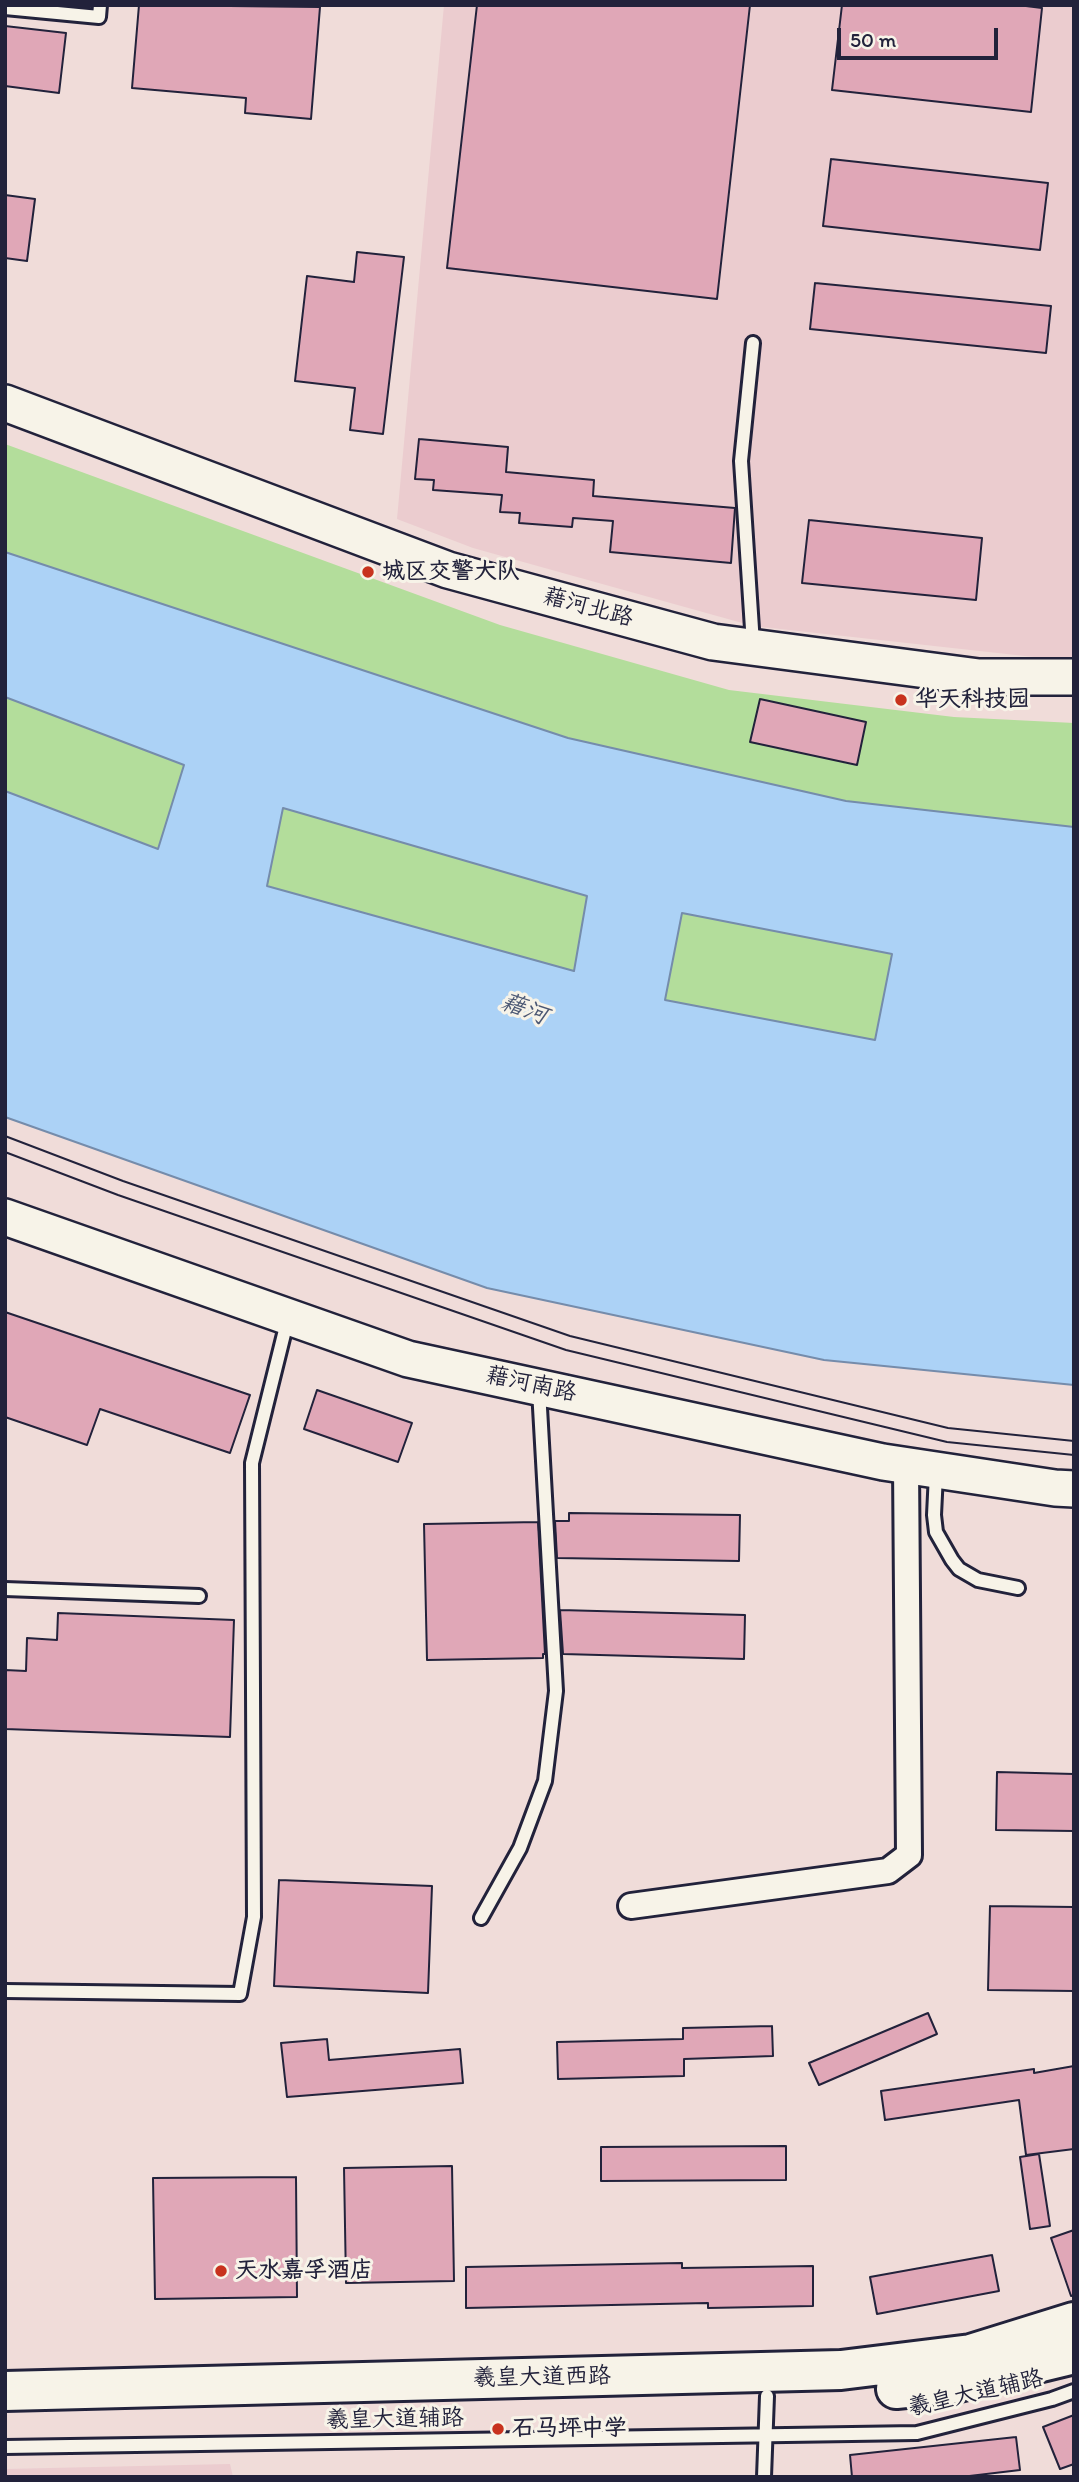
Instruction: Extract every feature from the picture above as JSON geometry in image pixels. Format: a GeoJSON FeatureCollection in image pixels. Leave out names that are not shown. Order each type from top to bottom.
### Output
{"type":"FeatureCollection","features":[{"type":"Feature","properties":{"kind":"main road","name":"藉河北路"},"geometry":{"type":"LineString","coordinates":[[5,403],[448,570],[713,642],[979,677],[1074,677]]}},
{"type":"Feature","properties":{"kind":"main road","name":"藉河北路"},"geometry":{"type":"LineString","coordinates":[[5,426],[441,590],[708,663],[978,698],[1074,698]]}},
{"type":"Feature","properties":{"kind":"main road","name":"藉河南路"},"geometry":{"type":"LineString","coordinates":[[5,1217],[408,1359],[921,1468],[1074,1489]]}},
{"type":"Feature","properties":{"kind":"main road","name":"羲皇大道西路"},"geometry":{"type":"LineString","coordinates":[[5,2391],[841,2371],[971,2354],[1074,2322]]}},
{"type":"Feature","properties":{"kind":"main road","name":"羲皇大道西路"},"geometry":{"type":"LineString","coordinates":[[5,2414],[846,2394],[954,2383],[1074,2354]]}},
{"type":"Feature","properties":{"kind":"street"},"geometry":{"type":"LineString","coordinates":[[631,1906],[888,1871],[909,1855],[921,1468]]}},
{"type":"Feature","properties":{"kind":"lane"},"geometry":{"type":"LineString","coordinates":[[5,8],[99,17],[100,5]]}},
{"type":"Feature","properties":{"kind":"lane"},"geometry":{"type":"LineString","coordinates":[[753,648],[741,461],[754,343]]}},
{"type":"Feature","properties":{"kind":"lane"},"geometry":{"type":"LineString","coordinates":[[5,1990],[240,1994],[254,1917],[252,1463],[288,1317]]}},
{"type":"Feature","properties":{"kind":"lane"},"geometry":{"type":"LineString","coordinates":[[481,1918],[520,1848],[545,1781],[556,1691],[538,1386]]}},
{"type":"Feature","properties":{"kind":"lane"},"geometry":{"type":"LineString","coordinates":[[921,1468],[936,1532],[959,1569],[978,1580],[1018,1588]]}},
{"type":"Feature","properties":{"kind":"lane"},"geometry":{"type":"LineString","coordinates":[[5,1589],[199,1596]]}},
{"type":"Feature","properties":{"kind":"lane","name":"羲皇大道辅路"},"geometry":{"type":"LineString","coordinates":[[5,2447],[917,2433],[1074,2391]]}},
{"type":"Feature","properties":{"kind":"lane"},"geometry":{"type":"LineString","coordinates":[[764,2477],[767,2396]]}},
{"type":"Feature","properties":{"kind":"shaded area"},"geometry":{"type":"Polygon","coordinates":[[[444,5],[1074,5],[1074,658],[1043,658],[753,626],[473,548],[397,519],[444,5]]]}},
{"type":"Feature","properties":{"kind":"shaded area"},"geometry":{"type":"Polygon","coordinates":[[[230,2464],[233,2477],[5,2477],[5,2469],[230,2464]]]}},
{"type":"Feature","properties":{"kind":"green space"},"geometry":{"type":"Polygon","coordinates":[[[5,444],[500,625],[729,690],[954,717],[1074,723],[1074,827],[846,801],[568,738],[5,552],[5,444]]]}},
{"type":"Feature","properties":{"kind":"green space"},"geometry":{"type":"Polygon","coordinates":[[[5,697],[184,765],[158,849],[5,791],[5,697]]]}},
{"type":"Feature","properties":{"kind":"green space"},"geometry":{"type":"Polygon","coordinates":[[[282,808],[587,896],[574,971],[266,886],[282,808]]]}},
{"type":"Feature","properties":{"kind":"green space"},"geometry":{"type":"Polygon","coordinates":[[[682,913],[892,954],[875,1040],[665,1000],[682,913]]]}},
{"type":"Feature","properties":{"kind":"water","name":"藉河"},"geometry":{"type":"Polygon","coordinates":[[[5,552],[568,738],[846,801],[1074,827],[1074,1385],[824,1360],[487,1288],[5,1117],[5,791],[158,849],[184,765],[5,697],[5,552]],[[283,808],[267,886],[574,971],[587,896],[283,808]],[[682,913],[665,1000],[875,1040],[892,954],[682,913]]]}},
{"type":"Feature","properties":{"kind":"building"},"geometry":{"type":"Polygon","coordinates":[[[139,5],[320,7],[311,119],[245,113],[246,98],[132,88],[139,5]]]}},
{"type":"Feature","properties":{"kind":"building"},"geometry":{"type":"Polygon","coordinates":[[[477,5],[750,5],[717,299],[447,268],[477,5]]]}},
{"type":"Feature","properties":{"kind":"building"},"geometry":{"type":"Polygon","coordinates":[[[842,5],[1018,5],[1042,8],[1031,112],[832,90],[842,5]]]}},
{"type":"Feature","properties":{"kind":"building"},"geometry":{"type":"Polygon","coordinates":[[[5,26],[66,33],[59,93],[5,86],[5,26]]]}},
{"type":"Feature","properties":{"kind":"building"},"geometry":{"type":"Polygon","coordinates":[[[831,159],[1048,183],[1040,250],[823,226],[831,159]]]}},
{"type":"Feature","properties":{"kind":"building"},"geometry":{"type":"Polygon","coordinates":[[[5,195],[35,199],[27,261],[5,258],[5,195]]]}},
{"type":"Feature","properties":{"kind":"building"},"geometry":{"type":"Polygon","coordinates":[[[357,252],[404,257],[383,434],[350,430],[355,388],[295,381],[307,276],[354,282],[357,252]]]}},
{"type":"Feature","properties":{"kind":"building"},"geometry":{"type":"Polygon","coordinates":[[[815,283],[1051,306],[1046,353],[810,329],[815,283]]]}},
{"type":"Feature","properties":{"kind":"building"},"geometry":{"type":"Polygon","coordinates":[[[419,439],[508,447],[506,472],[594,480],[593,496],[735,508],[731,563],[610,552],[613,521],[573,518],[572,527],[519,523],[520,513],[500,512],[502,495],[433,490],[434,480],[415,479],[419,439]]]}},
{"type":"Feature","properties":{"kind":"building"},"geometry":{"type":"Polygon","coordinates":[[[809,520],[982,538],[976,600],[802,583],[809,520]]]}},
{"type":"Feature","properties":{"kind":"building"},"geometry":{"type":"Polygon","coordinates":[[[760,699],[866,722],[857,765],[750,742],[760,699]]]}},
{"type":"Feature","properties":{"kind":"building"},"geometry":{"type":"Polygon","coordinates":[[[5,1312],[250,1395],[230,1453],[100,1409],[87,1445],[5,1417],[5,1312]]]}},
{"type":"Feature","properties":{"kind":"building"},"geometry":{"type":"Polygon","coordinates":[[[317,1390],[412,1423],[398,1462],[304,1429],[317,1390]]]}},
{"type":"Feature","properties":{"kind":"building"},"geometry":{"type":"Polygon","coordinates":[[[569,1513],[740,1515],[739,1561],[557,1558],[555,1521],[569,1521],[569,1513]]]}},
{"type":"Feature","properties":{"kind":"building"},"geometry":{"type":"Polygon","coordinates":[[[538,1522],[545,1654],[543,1658],[427,1660],[424,1524],[538,1522]]]}},
{"type":"Feature","properties":{"kind":"building"},"geometry":{"type":"Polygon","coordinates":[[[560,1610],[745,1615],[744,1659],[563,1654],[560,1610]]]}},
{"type":"Feature","properties":{"kind":"building"},"geometry":{"type":"Polygon","coordinates":[[[58,1613],[234,1620],[230,1737],[5,1729],[5,1670],[26,1671],[27,1638],[57,1640],[58,1613]]]}},
{"type":"Feature","properties":{"kind":"building"},"geometry":{"type":"Polygon","coordinates":[[[997,1772],[1074,1774],[1074,1831],[996,1830],[997,1772]]]}},
{"type":"Feature","properties":{"kind":"building"},"geometry":{"type":"Polygon","coordinates":[[[279,1880],[432,1886],[428,1993],[274,1986],[279,1880]]]}},
{"type":"Feature","properties":{"kind":"building"},"geometry":{"type":"Polygon","coordinates":[[[990,1906],[1074,1907],[1074,1991],[988,1990],[990,1906]]]}},
{"type":"Feature","properties":{"kind":"building"},"geometry":{"type":"Polygon","coordinates":[[[928,2013],[937,2034],[819,2085],[809,2063],[928,2013]]]}},
{"type":"Feature","properties":{"kind":"building"},"geometry":{"type":"Polygon","coordinates":[[[772,2026],[773,2056],[684,2059],[684,2076],[558,2079],[557,2042],[683,2039],[683,2028],[772,2026]]]}},
{"type":"Feature","properties":{"kind":"building"},"geometry":{"type":"Polygon","coordinates":[[[327,2039],[329,2060],[460,2049],[463,2083],[287,2097],[281,2043],[327,2039]]]}},
{"type":"Feature","properties":{"kind":"building"},"geometry":{"type":"Polygon","coordinates":[[[1074,2066],[1074,2149],[1026,2155],[1019,2100],[885,2120],[881,2091],[1034,2069],[1034,2073],[1074,2066]]]}},
{"type":"Feature","properties":{"kind":"building"},"geometry":{"type":"Polygon","coordinates":[[[786,2146],[786,2180],[601,2181],[601,2147],[786,2146]]]}},
{"type":"Feature","properties":{"kind":"building"},"geometry":{"type":"Polygon","coordinates":[[[1039,2154],[1050,2226],[1030,2229],[1020,2157],[1039,2154]]]}},
{"type":"Feature","properties":{"kind":"building"},"geometry":{"type":"Polygon","coordinates":[[[452,2166],[454,2281],[346,2283],[344,2168],[452,2166]]]}},
{"type":"Feature","properties":{"kind":"building"},"geometry":{"type":"Polygon","coordinates":[[[296,2177],[297,2297],[155,2299],[153,2178],[296,2177]]]}},
{"type":"Feature","properties":{"kind":"building"},"geometry":{"type":"Polygon","coordinates":[[[1074,2230],[1074,2295],[1071,2296],[1051,2238],[1074,2230]]]}},
{"type":"Feature","properties":{"kind":"building"},"geometry":{"type":"Polygon","coordinates":[[[992,2255],[999,2291],[877,2314],[870,2277],[992,2255]]]}},
{"type":"Feature","properties":{"kind":"building"},"geometry":{"type":"Polygon","coordinates":[[[682,2263],[682,2268],[813,2266],[813,2306],[708,2308],[708,2303],[466,2308],[466,2267],[682,2263]]]}},
{"type":"Feature","properties":{"kind":"building"},"geometry":{"type":"Polygon","coordinates":[[[1074,2415],[1074,2464],[1060,2469],[1043,2427],[1074,2415]]]}},
{"type":"Feature","properties":{"kind":"building"},"geometry":{"type":"Polygon","coordinates":[[[1016,2437],[1020,2470],[961,2477],[852,2477],[850,2455],[1016,2437]]]}},
{"type":"Feature","properties":{"kind":"tram line"},"geometry":{"type":"LineString","coordinates":[[5,1136],[123,1181],[570,1336],[948,1428],[1074,1441]]}},
{"type":"Feature","properties":{"kind":"tram line"},"geometry":{"type":"LineString","coordinates":[[5,1152],[118,1195],[566,1350],[947,1442],[1074,1455]]}},
{"type":"Feature","properties":{"kind":"place","name":"城区交警大队"},"geometry":{"type":"Point","coordinates":[368,572]}},
{"type":"Feature","properties":{"kind":"place","name":"华天科技园"},"geometry":{"type":"Point","coordinates":[901,700]}},
{"type":"Feature","properties":{"kind":"place","name":"天水嘉孚酒店"},"geometry":{"type":"Point","coordinates":[221,2271]}},
{"type":"Feature","properties":{"kind":"place","name":"石马坪中学"},"geometry":{"type":"Point","coordinates":[498,2429]}}]}
